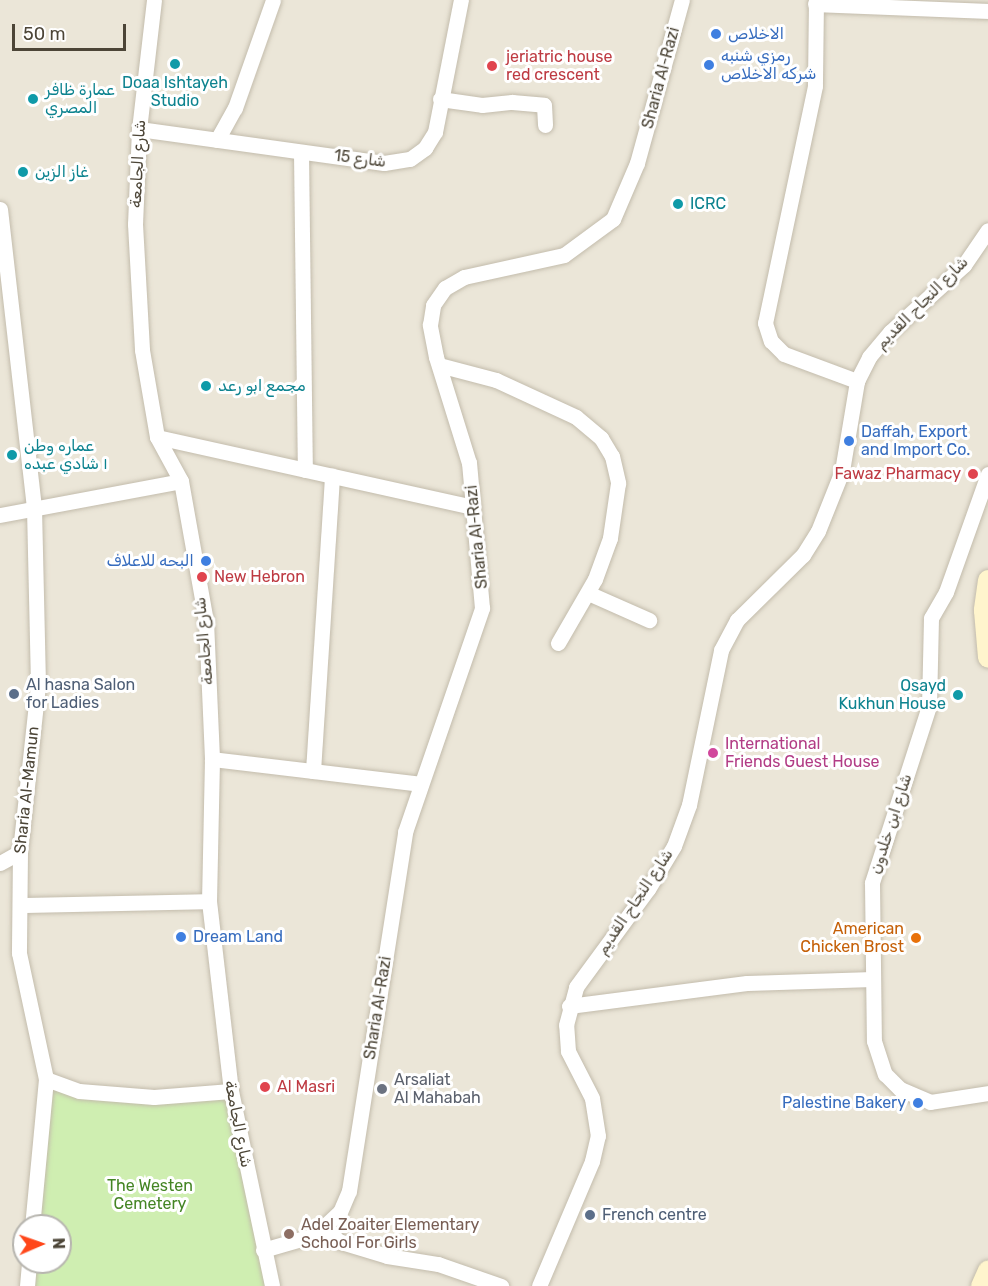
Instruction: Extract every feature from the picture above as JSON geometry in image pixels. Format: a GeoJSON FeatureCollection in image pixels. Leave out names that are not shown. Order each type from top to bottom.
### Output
{"type":"FeatureCollection","features":[{"type":"Feature","properties":{"kind":"main road"},"geometry":{"type":"LineString","coordinates":[[988,580],[984,610],[988,657]]}},
{"type":"Feature","properties":{"kind":"main road"},"geometry":{"type":"LineString","coordinates":[[981,1286],[988,1270]]}},
{"type":"Feature","properties":{"kind":"street","name":"شارع الجامعة"},"geometry":{"type":"LineString","coordinates":[[154,0],[139,129],[137,279],[142,350],[157,437],[181,481],[206,621],[212,759],[209,902],[231,1091],[272,1286]]}},
{"type":"Feature","properties":{"kind":"street"},"geometry":{"type":"LineString","coordinates":[[217,140],[235,108],[273,0]]}},
{"type":"Feature","properties":{"kind":"street","name":"شارع 15"},"geometry":{"type":"LineString","coordinates":[[139,129],[384,163],[410,159],[431,140],[461,0]]}},
{"type":"Feature","properties":{"kind":"street","name":"Sharia Al-Razi"},"geometry":{"type":"LineString","coordinates":[[263,1250],[304,1240],[326,1227],[340,1212],[349,1191],[405,832],[482,608],[469,463],[439,365],[430,326],[433,305],[445,288],[464,277],[564,255],[613,219],[637,163],[682,0]]}},
{"type":"Feature","properties":{"kind":"street"},"geometry":{"type":"LineString","coordinates":[[857,381],[784,354],[771,340],[765,323],[815,86],[815,2],[988,11]]}},
{"type":"Feature","properties":{"kind":"street"},"geometry":{"type":"LineString","coordinates":[[440,99],[482,105],[512,102],[544,105],[545,125]]}},
{"type":"Feature","properties":{"kind":"street"},"geometry":{"type":"LineString","coordinates":[[301,152],[305,470]]}},
{"type":"Feature","properties":{"kind":"street","name":"Sharia Al-Mamun"},"geometry":{"type":"LineString","coordinates":[[0,209],[34,508],[38,685],[20,852],[19,953],[46,1079],[33,1214]]}},
{"type":"Feature","properties":{"kind":"street","name":"شارع النجاح القديم"},"geometry":{"type":"LineString","coordinates":[[538,1286],[592,1161],[598,1136],[592,1098],[568,1051],[569,1006],[576,987],[648,888],[674,846],[689,805],[721,650],[737,620],[803,555],[818,531],[842,471],[857,381],[878,344],[964,265],[988,230]]}},
{"type":"Feature","properties":{"kind":"street"},"geometry":{"type":"LineString","coordinates":[[439,365],[496,380],[576,417],[601,438],[612,456],[618,483],[610,538],[588,592],[558,644]]}},
{"type":"Feature","properties":{"kind":"street"},"geometry":{"type":"LineString","coordinates":[[157,437],[473,507]]}},
{"type":"Feature","properties":{"kind":"street","name":"شارع ابن خلدون"},"geometry":{"type":"LineString","coordinates":[[988,474],[946,592],[931,618],[930,706],[872,883],[876,1054],[892,1082],[909,1095],[930,1102],[988,1093]]}},
{"type":"Feature","properties":{"kind":"street"},"geometry":{"type":"LineString","coordinates":[[313,771],[332,476]]}},
{"type":"Feature","properties":{"kind":"street"},"geometry":{"type":"LineString","coordinates":[[0,515],[181,481]]}},
{"type":"Feature","properties":{"kind":"street"},"geometry":{"type":"LineString","coordinates":[[588,592],[649,620]]}},
{"type":"Feature","properties":{"kind":"street"},"geometry":{"type":"LineString","coordinates":[[212,759],[421,784]]}},
{"type":"Feature","properties":{"kind":"street"},"geometry":{"type":"LineString","coordinates":[[0,863],[20,852]]}},
{"type":"Feature","properties":{"kind":"street"},"geometry":{"type":"LineString","coordinates":[[20,905],[209,902]]}},
{"type":"Feature","properties":{"kind":"street"},"geometry":{"type":"LineString","coordinates":[[569,1006],[747,983],[873,979]]}},
{"type":"Feature","properties":{"kind":"street"},"geometry":{"type":"LineString","coordinates":[[46,1079],[79,1091],[154,1097],[231,1091]]}},
{"type":"Feature","properties":{"kind":"street"},"geometry":{"type":"LineString","coordinates":[[326,1227],[338,1240],[387,1256],[438,1264],[501,1286]]}},
{"type":"Feature","properties":{"kind":"shaded area"},"geometry":{"type":"Polygon","coordinates":[[[0,0],[988,0],[988,1286],[0,1286],[0,0]]]}},
{"type":"Feature","properties":{"kind":"green space","name":"The Westen Cemetery"},"geometry":{"type":"Polygon","coordinates":[[[53,1087],[225,1096],[267,1286],[35,1286],[36,1274],[72,1274],[72,1214],[41,1214],[53,1087]]]}},
{"type":"Feature","properties":{"kind":"place","name":"الاخلاص"},"geometry":{"type":"Point","coordinates":[716,34]}},
{"type":"Feature","properties":{"kind":"place","name":"Doaa Ishtayeh Studio"},"geometry":{"type":"Point","coordinates":[175,64]}},
{"type":"Feature","properties":{"kind":"place","name":"رمزي شنبه شركه الاخلاص"},"geometry":{"type":"Point","coordinates":[709,65]}},
{"type":"Feature","properties":{"kind":"place","name":"jeriatric house red crescent"},"geometry":{"type":"Point","coordinates":[492,66]}},
{"type":"Feature","properties":{"kind":"place","name":"عمارة ظافر المصري"},"geometry":{"type":"Point","coordinates":[33,99]}},
{"type":"Feature","properties":{"kind":"place","name":"غاز الزين"},"geometry":{"type":"Point","coordinates":[23,172]}},
{"type":"Feature","properties":{"kind":"place","name":"ICRC"},"geometry":{"type":"Point","coordinates":[678,204]}},
{"type":"Feature","properties":{"kind":"place","name":"مجمع ابو رعد"},"geometry":{"type":"Point","coordinates":[206,386]}},
{"type":"Feature","properties":{"kind":"place","name":"Daffah, Export and Import Co."},"geometry":{"type":"Point","coordinates":[849,441]}},
{"type":"Feature","properties":{"kind":"place","name":"عماره وطن ١ شادي عبده"},"geometry":{"type":"Point","coordinates":[12,455]}},
{"type":"Feature","properties":{"kind":"place","name":"Fawaz Pharmacy"},"geometry":{"type":"Point","coordinates":[973,474]}},
{"type":"Feature","properties":{"kind":"place","name":"البحه للاعلاف"},"geometry":{"type":"Point","coordinates":[206,561]}},
{"type":"Feature","properties":{"kind":"place","name":"New Hebron"},"geometry":{"type":"Point","coordinates":[202,577]}},
{"type":"Feature","properties":{"kind":"place","name":"Al hasna Salon for Ladies"},"geometry":{"type":"Point","coordinates":[14,694]}},
{"type":"Feature","properties":{"kind":"place","name":"Osayd Kukhun House"},"geometry":{"type":"Point","coordinates":[958,695]}},
{"type":"Feature","properties":{"kind":"place","name":"International Friends Guest House"},"geometry":{"type":"Point","coordinates":[713,753]}},
{"type":"Feature","properties":{"kind":"place","name":"Dream Land"},"geometry":{"type":"Point","coordinates":[181,937]}},
{"type":"Feature","properties":{"kind":"place","name":"American Chicken Brost"},"geometry":{"type":"Point","coordinates":[916,938]}},
{"type":"Feature","properties":{"kind":"place","name":"Al Masri"},"geometry":{"type":"Point","coordinates":[265,1087]}},
{"type":"Feature","properties":{"kind":"place","name":"Arsaliat Al Mahabah"},"geometry":{"type":"Point","coordinates":[382,1089]}},
{"type":"Feature","properties":{"kind":"place","name":"Palestine Bakery"},"geometry":{"type":"Point","coordinates":[918,1103]}},
{"type":"Feature","properties":{"kind":"place","name":"French centre"},"geometry":{"type":"Point","coordinates":[590,1215]}},
{"type":"Feature","properties":{"kind":"place","name":"Adel Zoaiter Elementary School For Girls"},"geometry":{"type":"Point","coordinates":[289,1234]}}]}
